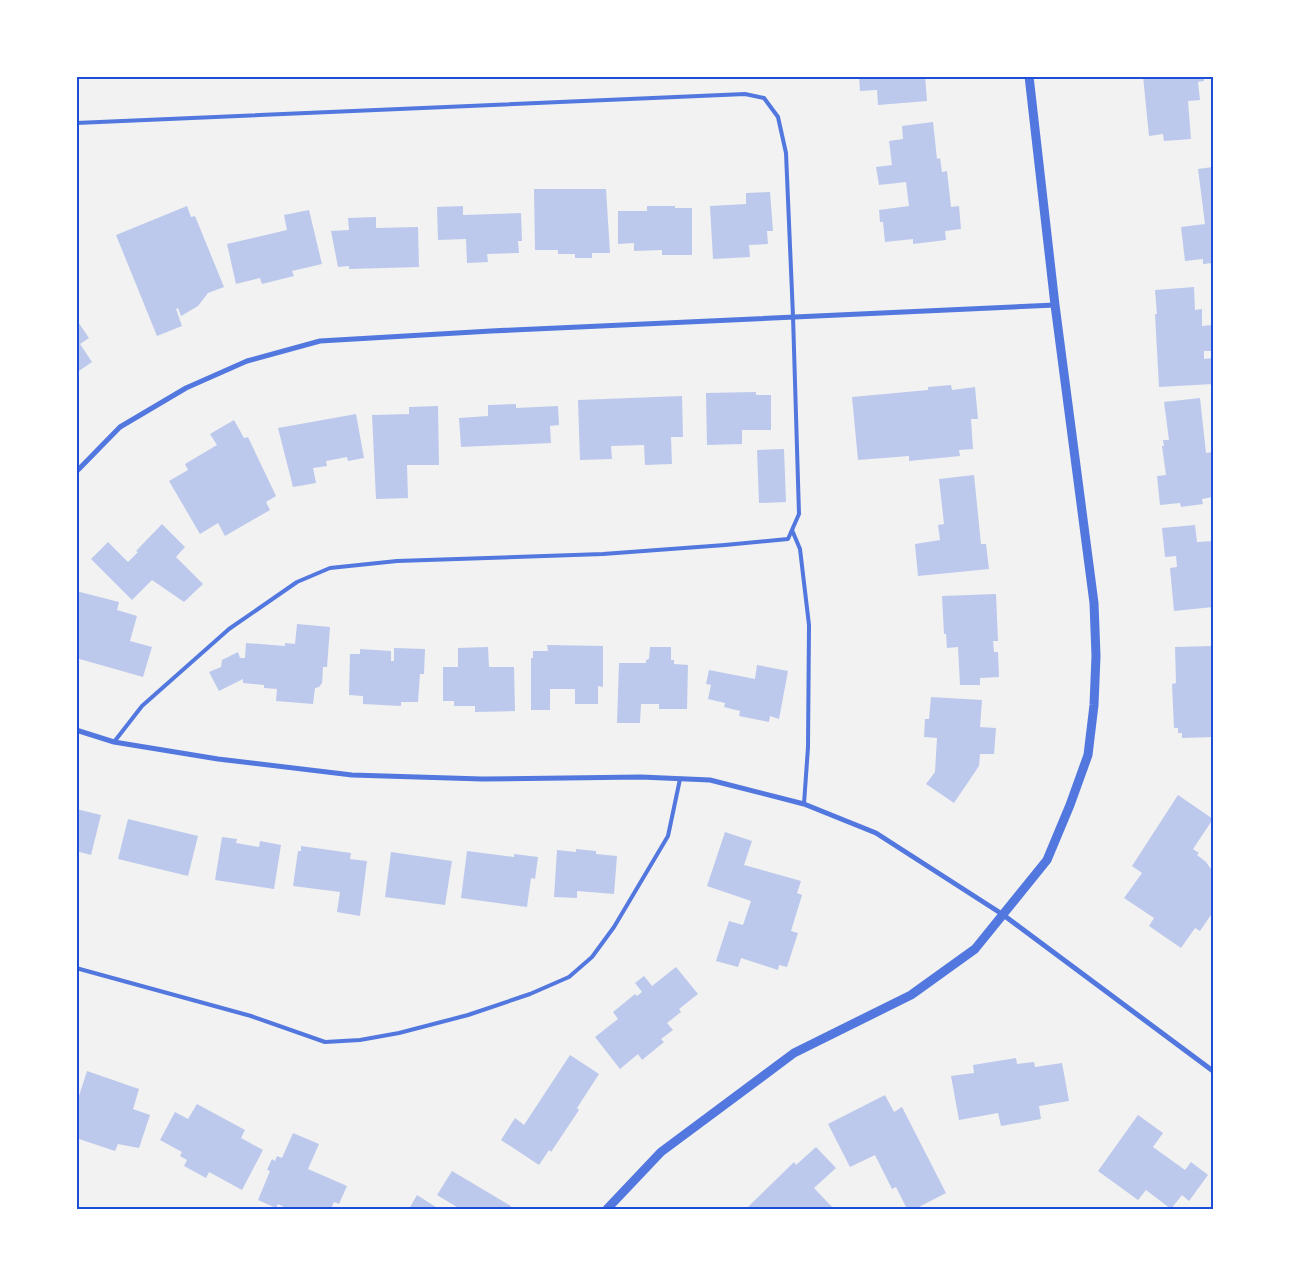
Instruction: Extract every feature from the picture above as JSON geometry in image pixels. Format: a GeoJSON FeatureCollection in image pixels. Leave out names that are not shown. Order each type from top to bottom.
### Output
{"type":"FeatureCollection","features":[{"type":"Feature","properties":{"kind":"street"},"geometry":{"type":"LineString","coordinates":[[608,1209],[661,1152],[794,1053],[911,995],[974,949],[1047,860],[1070,805],[1088,755],[1094,705],[1096,656],[1094,603],[1055,304],[1029,76]]}},
{"type":"Feature","properties":{"kind":"street"},"geometry":{"type":"LineString","coordinates":[[76,472],[120,427],[186,388],[247,361],[320,341],[1055,304]]}},
{"type":"Feature","properties":{"kind":"street"},"geometry":{"type":"LineString","coordinates":[[76,730],[114,742],[218,759],[352,775],[482,779],[641,777],[710,780],[804,804],[876,833],[1002,914],[1213,1071]]}},
{"type":"Feature","properties":{"kind":"lane"},"geometry":{"type":"LineString","coordinates":[[76,123],[745,94],[764,98],[778,117],[786,153],[799,514],[788,539],[603,554],[397,562],[330,568],[297,582],[229,629],[142,706],[114,742]]}},
{"type":"Feature","properties":{"kind":"lane"},"geometry":{"type":"LineString","coordinates":[[792,530],[800,549],[809,625],[808,747],[804,804]]}},
{"type":"Feature","properties":{"kind":"lane"},"geometry":{"type":"LineString","coordinates":[[76,968],[251,1016],[325,1042],[360,1040],[399,1033],[468,1014],[530,994],[568,977],[592,958],[614,927],[668,836],[680,779]]}},
{"type":"Feature","properties":{"kind":"building"},"geometry":{"type":"Polygon","coordinates":[[[859,76],[925,76],[927,101],[878,105],[877,90],[860,91],[859,76]]]}},
{"type":"Feature","properties":{"kind":"building"},"geometry":{"type":"Polygon","coordinates":[[[1143,76],[1204,76],[1204,81],[1198,82],[1200,100],[1188,101],[1191,139],[1164,141],[1163,134],[1149,136],[1143,76]]]}},
{"type":"Feature","properties":{"kind":"building"},"geometry":{"type":"Polygon","coordinates":[[[933,122],[937,159],[940,158],[942,172],[947,171],[951,207],[959,206],[961,229],[945,231],[946,240],[913,244],[913,239],[885,242],[883,222],[880,222],[879,210],[909,206],[906,182],[879,185],[876,167],[892,165],[889,141],[903,139],[902,126],[933,122]]]}},
{"type":"Feature","properties":{"kind":"building"},"geometry":{"type":"Polygon","coordinates":[[[1213,167],[1213,263],[1203,264],[1203,259],[1185,261],[1181,227],[1205,224],[1198,169],[1213,167]]]}},
{"type":"Feature","properties":{"kind":"building"},"geometry":{"type":"Polygon","coordinates":[[[534,189],[606,189],[610,253],[592,253],[592,258],[575,258],[575,254],[558,254],[558,250],[535,250],[534,189]]]}},
{"type":"Feature","properties":{"kind":"building"},"geometry":{"type":"Polygon","coordinates":[[[770,192],[773,231],[767,231],[768,244],[749,245],[750,257],[713,259],[710,206],[746,204],[746,193],[770,192]]]}},
{"type":"Feature","properties":{"kind":"building"},"geometry":{"type":"Polygon","coordinates":[[[187,206],[191,217],[195,216],[224,287],[208,293],[198,306],[181,316],[178,308],[176,309],[182,326],[157,336],[116,235],[187,206]]]}},
{"type":"Feature","properties":{"kind":"building"},"geometry":{"type":"Polygon","coordinates":[[[463,206],[463,215],[521,213],[522,241],[518,241],[519,253],[487,254],[488,262],[467,263],[466,239],[438,240],[437,207],[463,206]]]}},
{"type":"Feature","properties":{"kind":"building"},"geometry":{"type":"Polygon","coordinates":[[[647,206],[692,208],[692,255],[662,255],[662,250],[634,251],[634,243],[618,244],[618,211],[647,211],[647,206]]]}},
{"type":"Feature","properties":{"kind":"building"},"geometry":{"type":"Polygon","coordinates":[[[309,210],[322,264],[292,271],[294,276],[262,284],[260,278],[236,284],[227,244],[287,230],[284,215],[309,210]]]}},
{"type":"Feature","properties":{"kind":"building"},"geometry":{"type":"Polygon","coordinates":[[[376,217],[376,228],[418,227],[419,267],[349,269],[349,266],[338,267],[331,231],[349,230],[348,218],[376,217]]]}},
{"type":"Feature","properties":{"kind":"building"},"geometry":{"type":"Polygon","coordinates":[[[1194,287],[1195,310],[1202,309],[1202,326],[1213,325],[1213,351],[1204,351],[1204,359],[1213,358],[1213,384],[1159,387],[1155,290],[1194,287]]]}},
{"type":"Feature","properties":{"kind":"building"},"geometry":{"type":"Polygon","coordinates":[[[76,319],[89,338],[80,344],[92,362],[76,373],[76,319]]]}},
{"type":"Feature","properties":{"kind":"building"},"geometry":{"type":"Polygon","coordinates":[[[951,385],[952,390],[975,387],[978,419],[971,419],[973,449],[959,450],[960,456],[909,461],[909,456],[858,460],[852,397],[928,390],[928,387],[951,385]]]}},
{"type":"Feature","properties":{"kind":"building"},"geometry":{"type":"Polygon","coordinates":[[[756,392],[756,395],[771,395],[771,430],[742,430],[742,444],[707,445],[706,393],[756,392]]]}},
{"type":"Feature","properties":{"kind":"building"},"geometry":{"type":"Polygon","coordinates":[[[682,396],[683,437],[671,437],[672,464],[645,465],[644,445],[611,446],[612,459],[580,460],[578,400],[682,396]]]}},
{"type":"Feature","properties":{"kind":"building"},"geometry":{"type":"Polygon","coordinates":[[[1200,398],[1206,453],[1213,452],[1213,497],[1202,499],[1203,504],[1181,507],[1180,503],[1160,505],[1157,476],[1166,475],[1162,446],[1164,446],[1163,440],[1169,440],[1164,402],[1200,398]]]}},
{"type":"Feature","properties":{"kind":"building"},"geometry":{"type":"Polygon","coordinates":[[[516,404],[516,408],[558,406],[559,425],[550,426],[551,443],[461,447],[459,418],[488,416],[488,405],[516,404]]]}},
{"type":"Feature","properties":{"kind":"building"},"geometry":{"type":"Polygon","coordinates":[[[438,406],[439,465],[407,465],[408,498],[376,499],[372,415],[409,414],[409,407],[438,406]]]}},
{"type":"Feature","properties":{"kind":"building"},"geometry":{"type":"Polygon","coordinates":[[[356,414],[364,458],[348,461],[347,457],[326,461],[327,466],[313,468],[316,483],[293,487],[278,428],[356,414]]]}},
{"type":"Feature","properties":{"kind":"building"},"geometry":{"type":"Polygon","coordinates":[[[234,420],[244,438],[248,437],[276,496],[266,502],[270,510],[225,536],[218,523],[200,534],[169,481],[188,470],[185,464],[217,445],[210,434],[234,420]]]}},
{"type":"Feature","properties":{"kind":"building"},"geometry":{"type":"Polygon","coordinates":[[[784,449],[786,502],[759,503],[757,450],[784,449]]]}},
{"type":"Feature","properties":{"kind":"building"},"geometry":{"type":"Polygon","coordinates":[[[974,475],[981,544],[986,544],[989,569],[918,576],[915,544],[940,540],[938,525],[944,524],[939,479],[974,475]]]}},
{"type":"Feature","properties":{"kind":"building"},"geometry":{"type":"Polygon","coordinates":[[[162,524],[185,547],[176,557],[203,584],[184,602],[152,580],[132,600],[91,559],[108,542],[128,562],[162,524]]]}},
{"type":"Feature","properties":{"kind":"building"},"geometry":{"type":"Polygon","coordinates":[[[1195,525],[1197,542],[1213,541],[1213,607],[1174,611],[1170,568],[1177,567],[1176,556],[1165,557],[1162,528],[1195,525]]]}},
{"type":"Feature","properties":{"kind":"building"},"geometry":{"type":"Polygon","coordinates":[[[76,591],[119,602],[117,610],[137,616],[130,641],[152,647],[143,677],[76,658],[76,591]]]}},
{"type":"Feature","properties":{"kind":"building"},"geometry":{"type":"Polygon","coordinates":[[[996,594],[998,641],[993,641],[994,652],[998,652],[999,677],[980,678],[980,685],[960,685],[958,647],[947,648],[946,634],[944,634],[942,596],[996,594]]]}},
{"type":"Feature","properties":{"kind":"building"},"geometry":{"type":"Polygon","coordinates":[[[297,624],[330,627],[327,667],[323,667],[322,683],[319,687],[315,688],[313,704],[276,701],[277,689],[264,688],[264,685],[243,683],[243,679],[219,691],[209,672],[221,667],[222,660],[238,652],[240,658],[245,658],[246,643],[285,646],[285,643],[295,644],[297,624]]]}},
{"type":"Feature","properties":{"kind":"building"},"geometry":{"type":"Polygon","coordinates":[[[547,645],[603,646],[603,687],[598,686],[598,704],[575,704],[575,689],[550,689],[550,710],[531,710],[531,658],[533,658],[533,651],[548,651],[547,645]]]}},
{"type":"Feature","properties":{"kind":"building"},"geometry":{"type":"Polygon","coordinates":[[[1213,646],[1213,737],[1182,738],[1182,733],[1178,733],[1178,728],[1174,728],[1172,684],[1176,683],[1175,647],[1213,646]]]}},
{"type":"Feature","properties":{"kind":"building"},"geometry":{"type":"Polygon","coordinates":[[[488,647],[489,667],[514,667],[515,711],[475,712],[475,706],[454,706],[454,701],[443,701],[443,667],[458,667],[458,648],[488,647]]]}},
{"type":"Feature","properties":{"kind":"building"},"geometry":{"type":"Polygon","coordinates":[[[650,647],[671,647],[671,660],[674,660],[674,664],[688,665],[687,709],[659,709],[659,704],[641,704],[640,723],[617,723],[619,663],[646,663],[646,660],[649,659],[650,647]]]}},
{"type":"Feature","properties":{"kind":"building"},"geometry":{"type":"Polygon","coordinates":[[[394,648],[425,649],[424,674],[420,674],[418,702],[401,702],[401,706],[363,704],[363,696],[349,695],[350,654],[360,654],[360,649],[391,651],[391,661],[394,661],[394,648]]]}},
{"type":"Feature","properties":{"kind":"building"},"geometry":{"type":"Polygon","coordinates":[[[757,665],[788,671],[779,719],[770,716],[769,722],[739,716],[740,711],[724,707],[725,703],[708,699],[711,685],[706,684],[709,670],[755,679],[757,665]]]}},
{"type":"Feature","properties":{"kind":"building"},"geometry":{"type":"Polygon","coordinates":[[[931,697],[982,700],[980,727],[996,728],[994,754],[980,754],[979,766],[954,803],[926,784],[935,772],[937,738],[924,737],[925,719],[929,719],[931,697]]]}},
{"type":"Feature","properties":{"kind":"building"},"geometry":{"type":"Polygon","coordinates":[[[1178,795],[1213,819],[1193,849],[1199,853],[1197,855],[1206,862],[1213,872],[1211,882],[1213,884],[1213,912],[1200,931],[1195,928],[1181,948],[1149,926],[1154,918],[1124,898],[1142,873],[1132,866],[1178,795]]]}},
{"type":"Feature","properties":{"kind":"building"},"geometry":{"type":"Polygon","coordinates":[[[76,809],[101,815],[91,855],[76,851],[76,809]]]}},
{"type":"Feature","properties":{"kind":"building"},"geometry":{"type":"Polygon","coordinates":[[[128,819],[198,836],[188,876],[118,859],[128,819]]]}},
{"type":"Feature","properties":{"kind":"building"},"geometry":{"type":"Polygon","coordinates":[[[725,832],[752,841],[744,865],[801,881],[797,893],[802,895],[791,931],[798,933],[787,967],[779,965],[778,970],[741,958],[738,967],[716,961],[729,921],[743,925],[751,901],[707,886],[725,832]]]}},
{"type":"Feature","properties":{"kind":"building"},"geometry":{"type":"Polygon","coordinates":[[[222,837],[237,839],[236,843],[259,847],[260,841],[281,845],[274,889],[215,880],[222,837]]]}},
{"type":"Feature","properties":{"kind":"building"},"geometry":{"type":"Polygon","coordinates":[[[301,846],[351,853],[350,859],[367,861],[360,916],[337,912],[340,892],[293,886],[298,851],[301,851],[301,846]]]}},
{"type":"Feature","properties":{"kind":"building"},"geometry":{"type":"Polygon","coordinates":[[[576,849],[596,851],[596,854],[617,856],[614,894],[577,891],[577,898],[554,897],[557,850],[576,852],[576,849]]]}},
{"type":"Feature","properties":{"kind":"building"},"geometry":{"type":"Polygon","coordinates":[[[467,851],[514,857],[514,854],[538,857],[535,879],[531,878],[527,907],[461,898],[467,851]]]}},
{"type":"Feature","properties":{"kind":"building"},"geometry":{"type":"Polygon","coordinates":[[[391,852],[452,861],[445,905],[385,897],[391,852]]]}},
{"type":"Feature","properties":{"kind":"building"},"geometry":{"type":"Polygon","coordinates":[[[676,967],[698,994],[679,1009],[681,1012],[667,1023],[673,1030],[661,1039],[664,1042],[642,1060],[638,1054],[620,1069],[595,1037],[618,1019],[613,1012],[635,994],[637,996],[642,992],[635,983],[644,976],[652,986],[676,967]]]}},
{"type":"Feature","properties":{"kind":"building"},"geometry":{"type":"Polygon","coordinates":[[[570,1055],[599,1074],[577,1108],[579,1110],[551,1152],[549,1150],[539,1165],[501,1140],[515,1118],[524,1125],[570,1055]]]}},
{"type":"Feature","properties":{"kind":"building"},"geometry":{"type":"Polygon","coordinates":[[[1016,1058],[1017,1064],[1034,1062],[1035,1067],[1062,1063],[1069,1101],[1039,1106],[1041,1119],[1001,1126],[998,1113],[959,1120],[951,1076],[974,1073],[973,1065],[1016,1058]]]}},
{"type":"Feature","properties":{"kind":"building"},"geometry":{"type":"Polygon","coordinates":[[[87,1071],[139,1089],[133,1109],[150,1115],[139,1148],[118,1144],[115,1151],[79,1139],[76,1147],[76,1095],[79,1096],[87,1071]]]}},
{"type":"Feature","properties":{"kind":"building"},"geometry":{"type":"Polygon","coordinates":[[[885,1095],[894,1112],[902,1107],[946,1193],[915,1209],[907,1209],[896,1187],[892,1189],[875,1155],[850,1167],[828,1124],[885,1095]]]}},
{"type":"Feature","properties":{"kind":"building"},"geometry":{"type":"Polygon","coordinates":[[[197,1104],[245,1130],[241,1138],[263,1150],[242,1190],[209,1172],[206,1178],[184,1166],[187,1160],[180,1156],[182,1152],[160,1140],[175,1112],[188,1119],[197,1104]]]}},
{"type":"Feature","properties":{"kind":"building"},"geometry":{"type":"Polygon","coordinates":[[[1138,1115],[1163,1133],[1153,1147],[1185,1170],[1191,1162],[1208,1175],[1189,1201],[1182,1195],[1171,1209],[1146,1190],[1138,1200],[1098,1171],[1138,1115]]]}},
{"type":"Feature","properties":{"kind":"building"},"geometry":{"type":"Polygon","coordinates":[[[293,1133],[319,1144],[308,1169],[347,1186],[339,1204],[334,1202],[331,1209],[288,1209],[278,1204],[276,1208],[258,1200],[270,1171],[267,1170],[272,1159],[275,1161],[277,1156],[282,1158],[293,1133]]]}},
{"type":"Feature","properties":{"kind":"building"},"geometry":{"type":"Polygon","coordinates":[[[816,1147],[836,1168],[814,1188],[834,1209],[750,1209],[748,1207],[794,1162],[796,1165],[816,1147]]]}},
{"type":"Feature","properties":{"kind":"building"},"geometry":{"type":"Polygon","coordinates":[[[452,1171],[511,1206],[509,1209],[460,1209],[437,1195],[452,1171]]]}},
{"type":"Feature","properties":{"kind":"building"},"geometry":{"type":"Polygon","coordinates":[[[417,1195],[439,1209],[409,1209],[417,1195]]]}}]}
